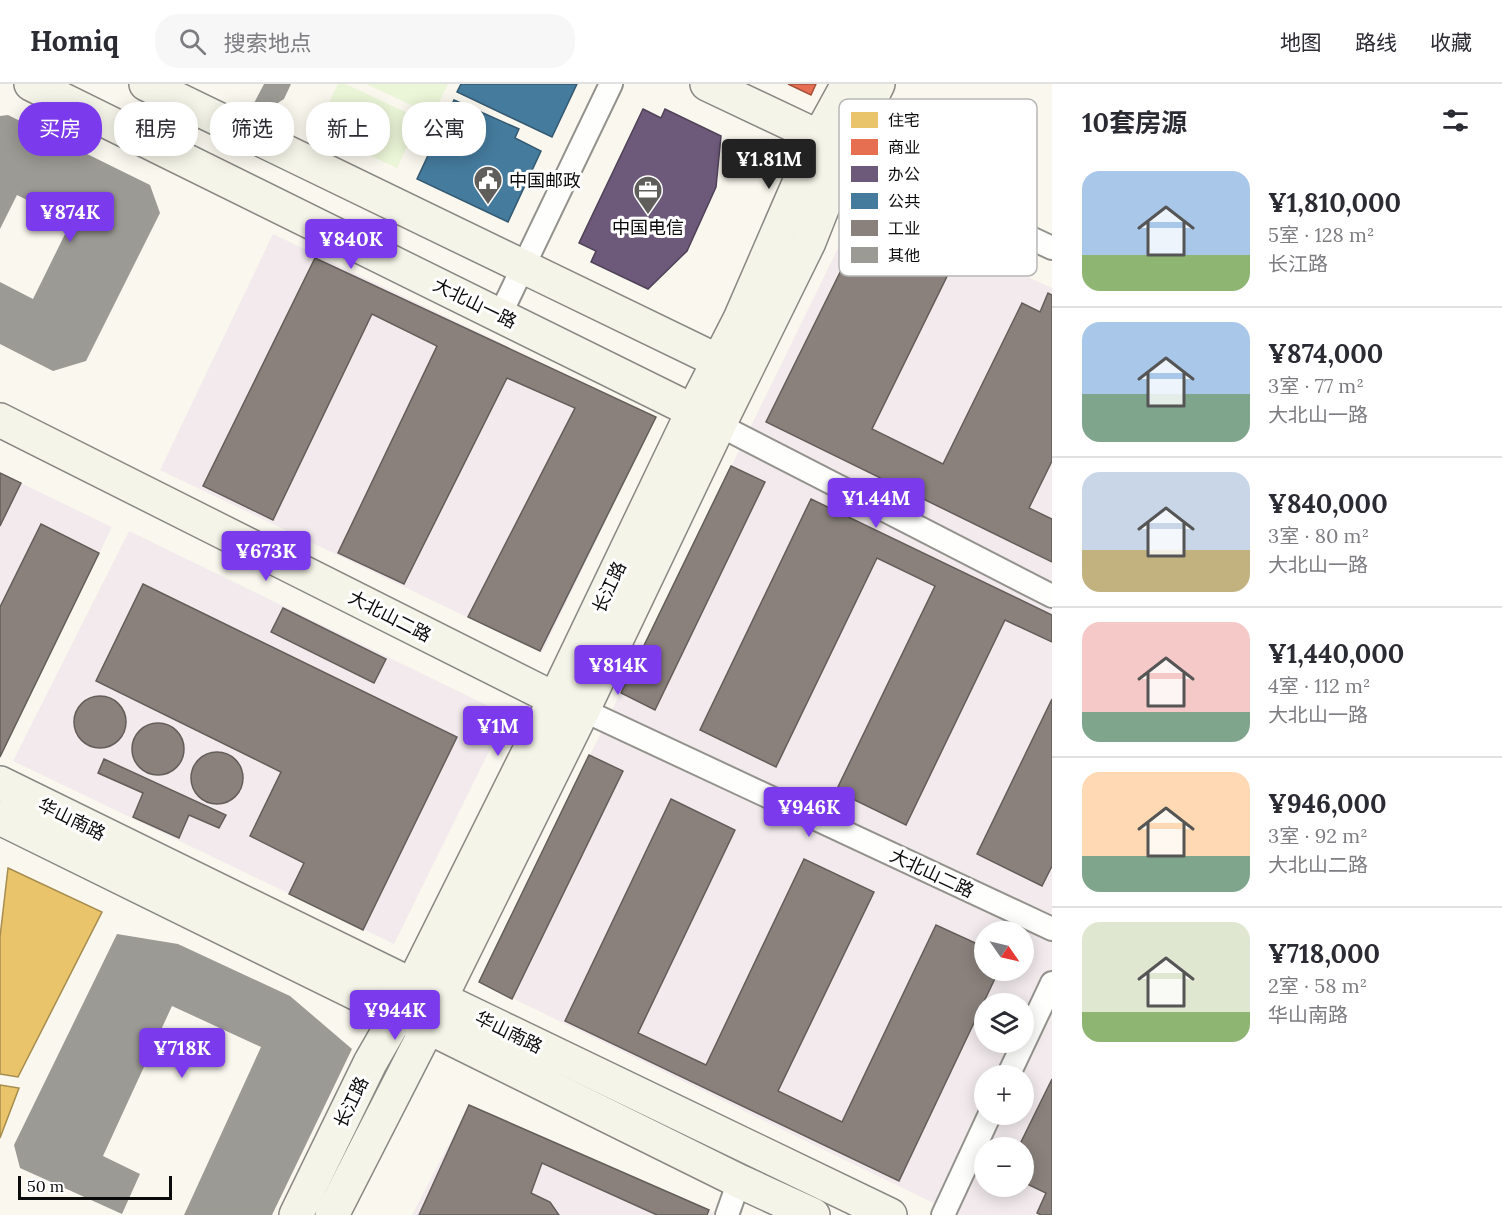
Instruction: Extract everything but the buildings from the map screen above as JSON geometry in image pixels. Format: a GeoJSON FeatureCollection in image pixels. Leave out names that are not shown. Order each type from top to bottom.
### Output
{"type":"FeatureCollection","features":[{"type":"Feature","properties":{"kind":"street","name":"大北山一路"},"geometry":{"type":"LineString","coordinates":[[31,84],[706,418],[1052,596]]}},
{"type":"Feature","properties":{"kind":"street"},"geometry":{"type":"LineString","coordinates":[[146,84],[718,361]]}},
{"type":"Feature","properties":{"kind":"street"},"geometry":{"type":"LineString","coordinates":[[500,315],[611,84]]}},
{"type":"Feature","properties":{"kind":"street"},"geometry":{"type":"LineString","coordinates":[[707,84],[839,147]]}},
{"type":"Feature","properties":{"kind":"street","name":"长江路"},"geometry":{"type":"LineString","coordinates":[[844,99],[848,84]]}},
{"type":"Feature","properties":{"kind":"street","name":"长江路"},"geometry":{"type":"LineString","coordinates":[[866,99],[878,84]]}},
{"type":"Feature","properties":{"kind":"street","name":"长江路"},"geometry":{"type":"LineString","coordinates":[[332,1215],[420,1006],[569,705],[706,418],[809,242],[839,118]]}},
{"type":"Feature","properties":{"kind":"street","name":"长江路"},"geometry":{"type":"LineString","coordinates":[[706,418],[718,361],[832,144],[839,135]]}},
{"type":"Feature","properties":{"kind":"street"},"geometry":{"type":"LineString","coordinates":[[1037,241],[1052,248]]}},
{"type":"Feature","properties":{"kind":"street","name":"大北山二路"},"geometry":{"type":"LineString","coordinates":[[0,420],[569,705],[1052,929]]}},
{"type":"Feature","properties":{"kind":"street","name":"华山南路"},"geometry":{"type":"LineString","coordinates":[[0,783],[420,1006],[739,1181],[813,1215]]}},
{"type":"Feature","properties":{"kind":"street","name":"华山南路"},"geometry":{"type":"LineString","coordinates":[[0,818],[890,1215]]}},
{"type":"Feature","properties":{"kind":"street"},"geometry":{"type":"LineString","coordinates":[[1013,1065],[1052,983]]}},
{"type":"Feature","properties":{"kind":"street","name":"长江路"},"geometry":{"type":"LineString","coordinates":[[296,1215],[370,1063],[420,1006]]}},
{"type":"Feature","properties":{"kind":"street"},"geometry":{"type":"LineString","coordinates":[[943,1215],[985,1125]]}},
{"type":"Feature","properties":{"kind":"street"},"geometry":{"type":"LineString","coordinates":[[727,1215],[739,1181]]}},
{"type":"Feature","properties":{"kind":"shaded area"},"geometry":{"type":"Polygon","coordinates":[[[273,234],[656,417],[542,653],[160,470],[273,234]]]}},
{"type":"Feature","properties":{"kind":"shaded area"},"geometry":{"type":"Polygon","coordinates":[[[839,246],[839,276],[1026,276],[1052,288],[1052,1215],[958,1215],[479,982],[839,246]]]}},
{"type":"Feature","properties":{"kind":"shaded area"},"geometry":{"type":"Polygon","coordinates":[[[0,473],[112,527],[0,757],[0,473]]]}},
{"type":"Feature","properties":{"kind":"shaded area"},"geometry":{"type":"Polygon","coordinates":[[[129,531],[507,715],[394,944],[13,761],[129,531]]]}},
{"type":"Feature","properties":{"kind":"shaded area"},"geometry":{"type":"Polygon","coordinates":[[[469,1105],[709,1210],[719,1215],[412,1215],[469,1105]]]}},
{"type":"Feature","properties":{"kind":"green space"},"geometry":{"type":"Polygon","coordinates":[[[338,84],[346,84],[384,102],[329,102],[338,84]]]}},
{"type":"Feature","properties":{"kind":"green space"},"geometry":{"type":"Polygon","coordinates":[[[366,84],[448,84],[439,102],[405,102],[366,84]]]}},
{"type":"Feature","properties":{"kind":"green space"},"geometry":{"type":"Polygon","coordinates":[[[390,105],[402,110],[403,156],[397,168],[371,156],[390,156],[390,105]]]}},
{"type":"Feature","properties":{"kind":"place","name":"中国邮政"},"geometry":{"type":"Point","coordinates":[488,206]}},
{"type":"Feature","properties":{"kind":"place","name":"中国电信"},"geometry":{"type":"Point","coordinates":[648,216]}}]}
